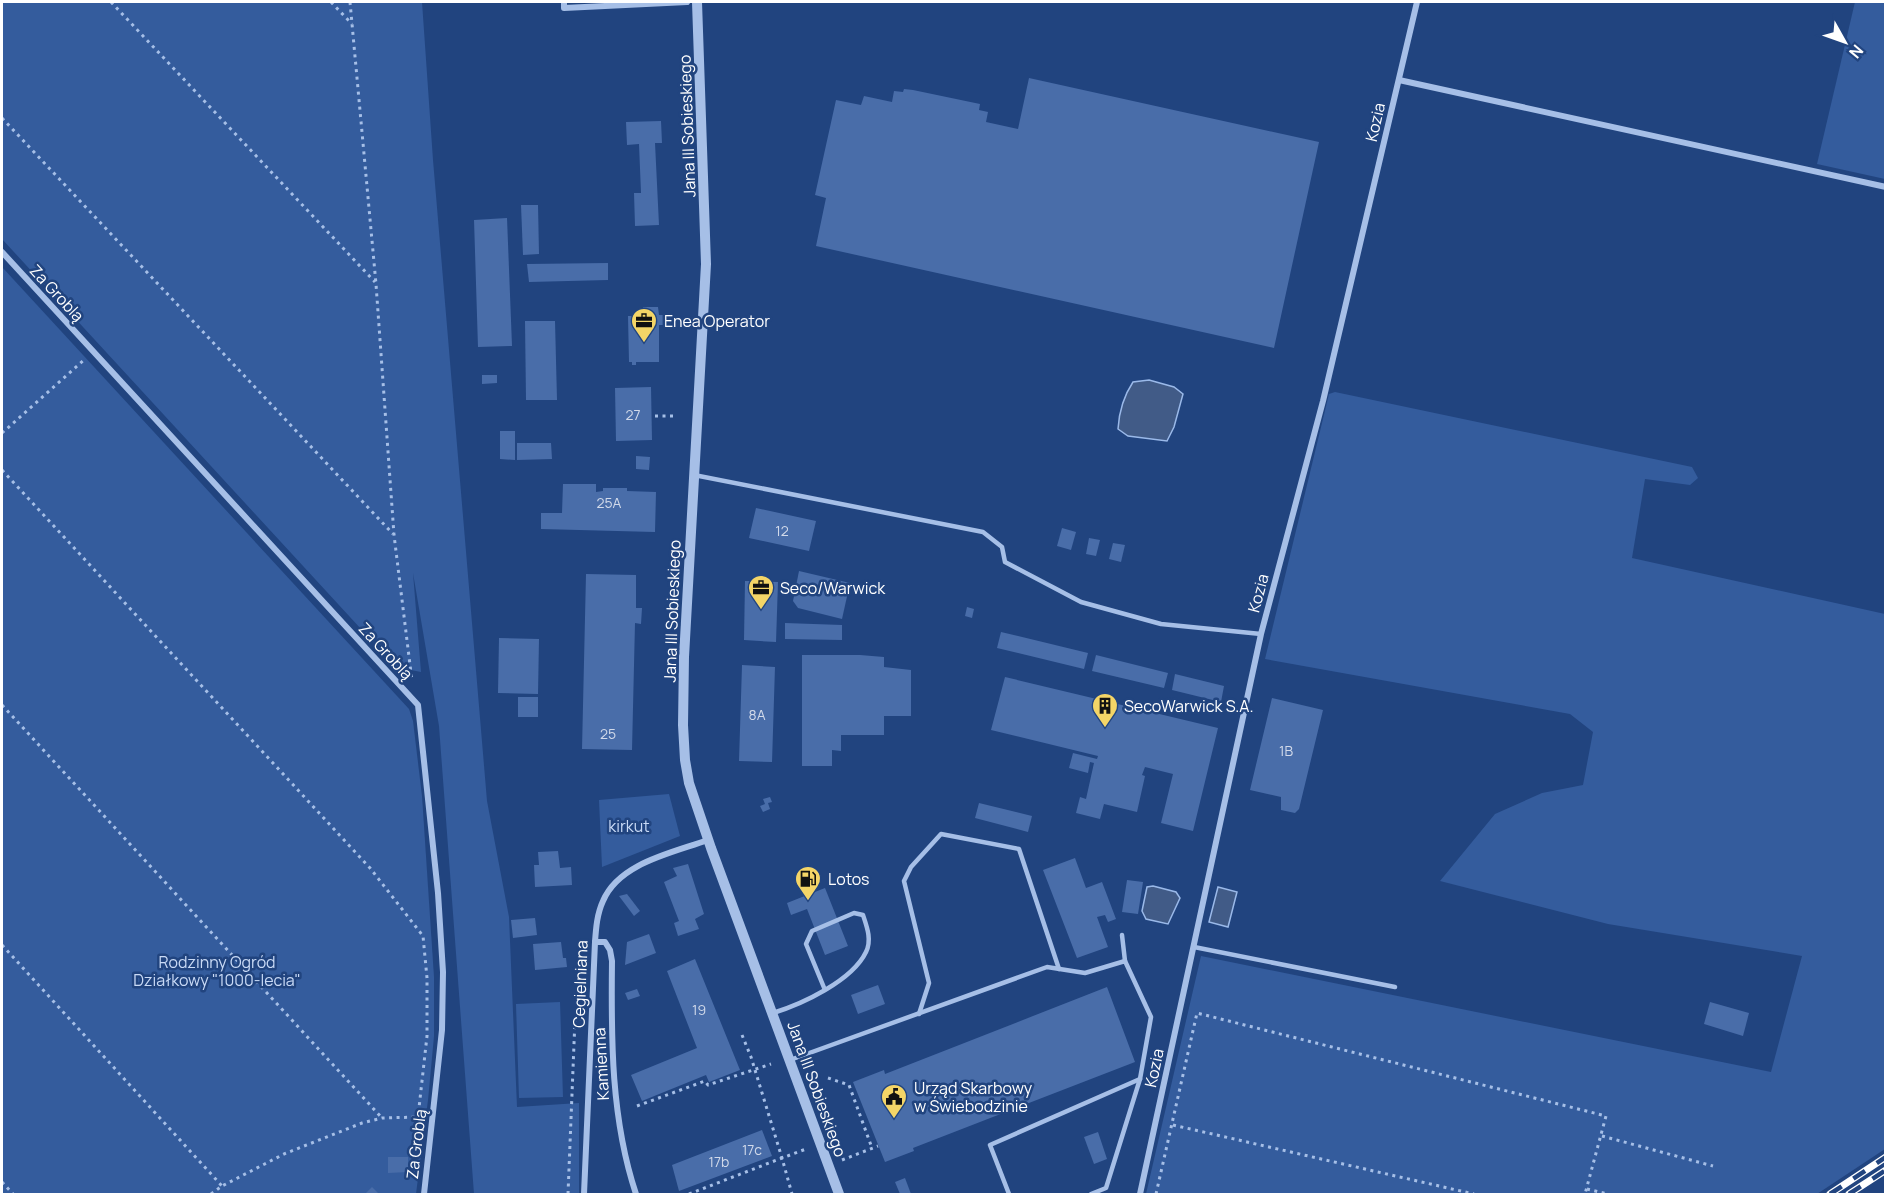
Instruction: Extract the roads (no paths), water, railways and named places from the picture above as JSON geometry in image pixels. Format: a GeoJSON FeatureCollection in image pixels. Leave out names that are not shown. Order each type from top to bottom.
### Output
{"type":"FeatureCollection","features":[{"type":"Feature","properties":{"kind":"street"},"geometry":{"type":"LineString","coordinates":[[564,2],[564,8],[687,2]]}},
{"type":"Feature","properties":{"kind":"street","name":"Jana III Sobieskiego"},"geometry":{"type":"LineString","coordinates":[[697,2],[706,264],[684,646],[685,760],[689,783],[708,840],[839,1194]]}},
{"type":"Feature","properties":{"kind":"street","name":"Kozia"},"geometry":{"type":"LineString","coordinates":[[1140,1194],[1261,634],[1323,401],[1417,2]]}},
{"type":"Feature","properties":{"kind":"street"},"geometry":{"type":"LineString","coordinates":[[1399,80],[1886,187]]}},
{"type":"Feature","properties":{"kind":"street","name":"Za Groblą"},"geometry":{"type":"LineString","coordinates":[[2,252],[418,705],[438,893],[443,972],[442,1029],[424,1194]]}},
{"type":"Feature","properties":{"kind":"street","name":"Cegielniana"},"geometry":{"type":"LineString","coordinates":[[585,1194],[595,942],[599,911],[608,890],[634,868],[708,840]]}},
{"type":"Feature","properties":{"kind":"street","name":"Kamienna"},"geometry":{"type":"LineString","coordinates":[[595,942],[604,942],[610,950],[612,961],[614,1083],[622,1144],[636,1194]]}},
{"type":"Feature","properties":{"kind":"lane"},"geometry":{"type":"LineString","coordinates":[[694,475],[983,532],[1002,547],[1005,562],[1081,602],[1161,624],[1261,634]]}},
{"type":"Feature","properties":{"kind":"lane"},"geometry":{"type":"LineString","coordinates":[[919,1014],[929,983],[904,881],[911,867],[941,834],[1019,849],[1059,969]]}},
{"type":"Feature","properties":{"kind":"lane"},"geometry":{"type":"LineString","coordinates":[[773,1013],[825,990],[852,971],[867,952],[869,935],[863,915],[854,913],[812,931],[806,944],[825,990]]}},
{"type":"Feature","properties":{"kind":"lane"},"geometry":{"type":"LineString","coordinates":[[1091,1194],[1106,1188],[1140,1079],[1151,1017],[1125,961],[1122,935]]}},
{"type":"Feature","properties":{"kind":"lane"},"geometry":{"type":"LineString","coordinates":[[1194,947],[1395,987]]}},
{"type":"Feature","properties":{"kind":"lane"},"geometry":{"type":"LineString","coordinates":[[790,1060],[1047,967],[1085,972],[1125,961]]}},
{"type":"Feature","properties":{"kind":"lane"},"geometry":{"type":"LineString","coordinates":[[1009,1194],[990,1145],[1140,1079]]}},
{"type":"Feature","properties":{"kind":"railway"},"geometry":{"type":"LineString","coordinates":[[1830,1194],[1886,1157]]}},
{"type":"Feature","properties":{"kind":"railway"},"geometry":{"type":"LineString","coordinates":[[1849,1194],[1886,1170]]}},
{"type":"Feature","properties":{"kind":"place","name":"Enea Operator"},"geometry":{"type":"Point","coordinates":[644,344]}},
{"type":"Feature","properties":{"kind":"place","name":"Seco/Warwick"},"geometry":{"type":"Point","coordinates":[761,611]}},
{"type":"Feature","properties":{"kind":"place","name":"SecoWarwick S.A."},"geometry":{"type":"Point","coordinates":[1105,729]}},
{"type":"Feature","properties":{"kind":"place","name":"Lotos"},"geometry":{"type":"Point","coordinates":[808,902]}},
{"type":"Feature","properties":{"kind":"place","name":"Urząd Skarbowy w Świebodzinie"},"geometry":{"type":"Point","coordinates":[894,1120]}},
{"type":"Feature","properties":{"kind":"park label","name":"kirkut"},"geometry":{"type":"Point","coordinates":[629,826]}},
{"type":"Feature","properties":{"kind":"park label","name":"Rodzinny Ogród Działkowy \"1000-lecia\""},"geometry":{"type":"Point","coordinates":[217,971]}}]}
